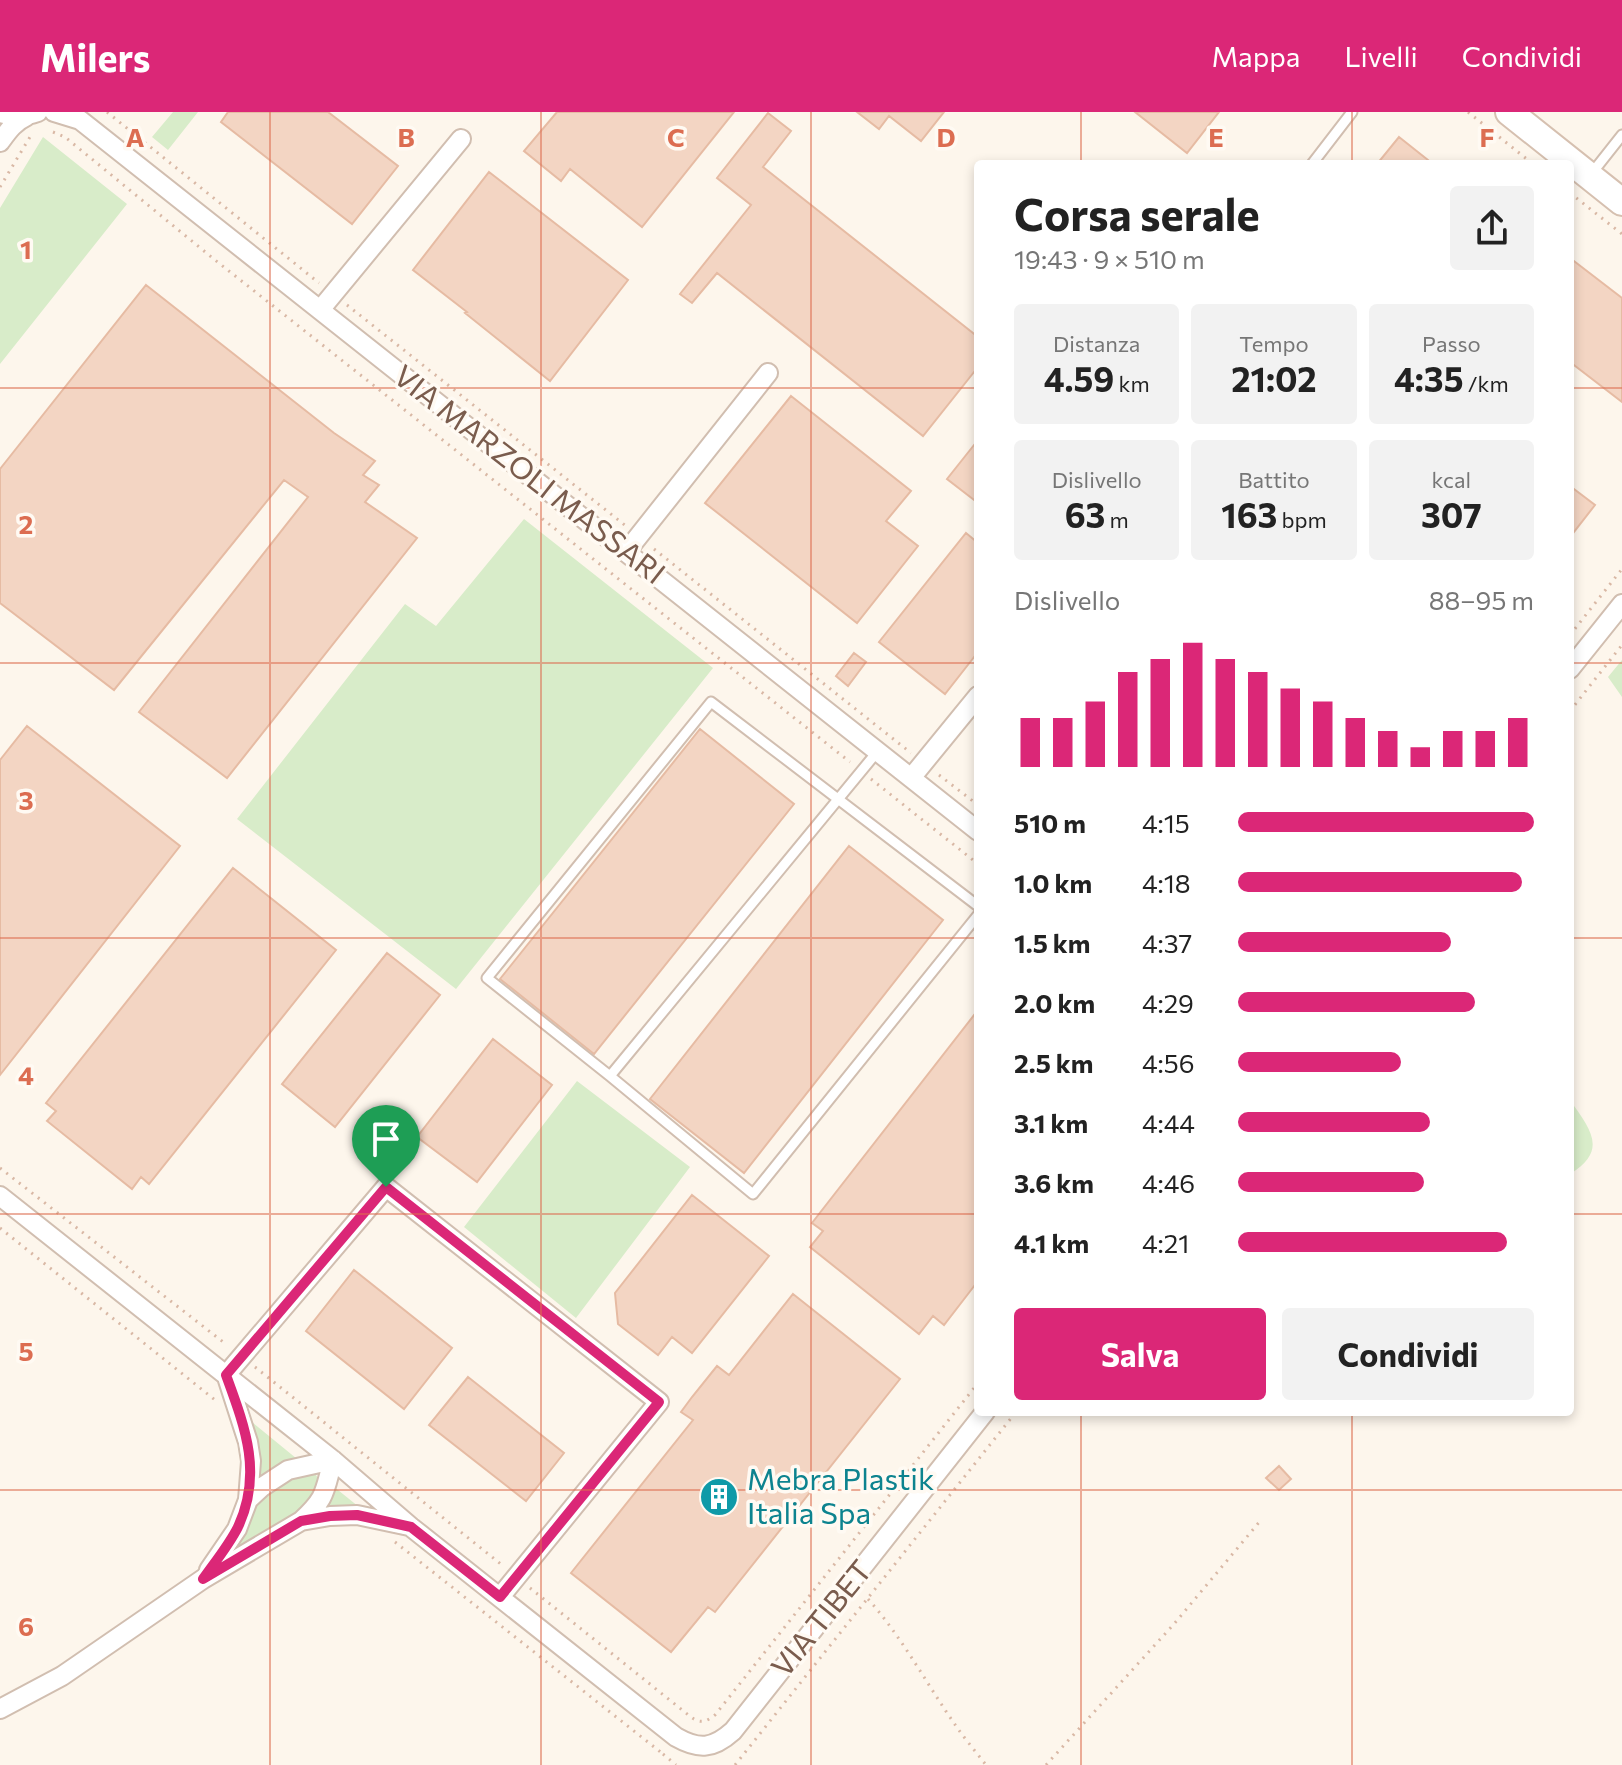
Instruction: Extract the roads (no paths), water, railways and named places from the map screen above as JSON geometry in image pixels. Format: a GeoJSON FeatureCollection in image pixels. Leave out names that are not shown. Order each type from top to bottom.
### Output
{"type":"FeatureCollection","features":[{"type":"Feature","properties":{"kind":"street","name":"VIA MARZOLI MASSARI"},"geometry":{"type":"LineString","coordinates":[[54,112],[78,116],[974,828]]}},
{"type":"Feature","properties":{"kind":"street"},"geometry":{"type":"LineString","coordinates":[[1509,112],[1556,160]]}},
{"type":"Feature","properties":{"kind":"street"},"geometry":{"type":"LineString","coordinates":[[0,113],[36,122]]}},
{"type":"Feature","properties":{"kind":"street"},"geometry":{"type":"LineString","coordinates":[[0,142],[12,125],[36,122]]}},
{"type":"Feature","properties":{"kind":"street"},"geometry":{"type":"LineString","coordinates":[[320,310],[461,139]]}},
{"type":"Feature","properties":{"kind":"street"},"geometry":{"type":"LineString","coordinates":[[1580,184],[1622,202]]}},
{"type":"Feature","properties":{"kind":"street"},"geometry":{"type":"LineString","coordinates":[[626,552],[768,373]]}},
{"type":"Feature","properties":{"kind":"street"},"geometry":{"type":"LineString","coordinates":[[1574,664],[1622,604]]}},
{"type":"Feature","properties":{"kind":"street"},"geometry":{"type":"LineString","coordinates":[[911,778],[974,701]]}},
{"type":"Feature","properties":{"kind":"street"},"geometry":{"type":"LineString","coordinates":[[0,1196],[500,1597],[659,1402],[386,1187],[226,1375]]}},
{"type":"Feature","properties":{"kind":"street"},"geometry":{"type":"LineString","coordinates":[[203,1579],[237,1529],[248,1500],[251,1461],[248,1442],[226,1375]]}},
{"type":"Feature","properties":{"kind":"street","name":"VIA TIBET"},"geometry":{"type":"LineString","coordinates":[[500,1597],[676,1737],[695,1745],[720,1742],[733,1731],[982,1416]]}},
{"type":"Feature","properties":{"kind":"street"},"geometry":{"type":"LineString","coordinates":[[248,1500],[288,1470],[333,1460]]}},
{"type":"Feature","properties":{"kind":"street"},"geometry":{"type":"LineString","coordinates":[[0,1709],[62,1676],[203,1579],[301,1521],[324,1495],[333,1460]]}},
{"type":"Feature","properties":{"kind":"street"},"geometry":{"type":"LineString","coordinates":[[301,1521],[357,1515],[411,1527]]}},
{"type":"Feature","properties":{"kind":"lane"},"geometry":{"type":"LineString","coordinates":[[1315,160],[1352,112]]}},
{"type":"Feature","properties":{"kind":"lane"},"geometry":{"type":"LineString","coordinates":[[1580,184],[1622,135]]}},
{"type":"Feature","properties":{"kind":"lane"},"geometry":{"type":"LineString","coordinates":[[974,903],[711,702],[487,978],[753,1194],[974,920]]}},
{"type":"Feature","properties":{"kind":"lane"},"geometry":{"type":"LineString","coordinates":[[610,1076],[877,752]]}},
{"type":"Feature","properties":{"kind":"place","name":"Mebra Plastik Italia Spa"},"geometry":{"type":"Point","coordinates":[719,1497]}}]}
